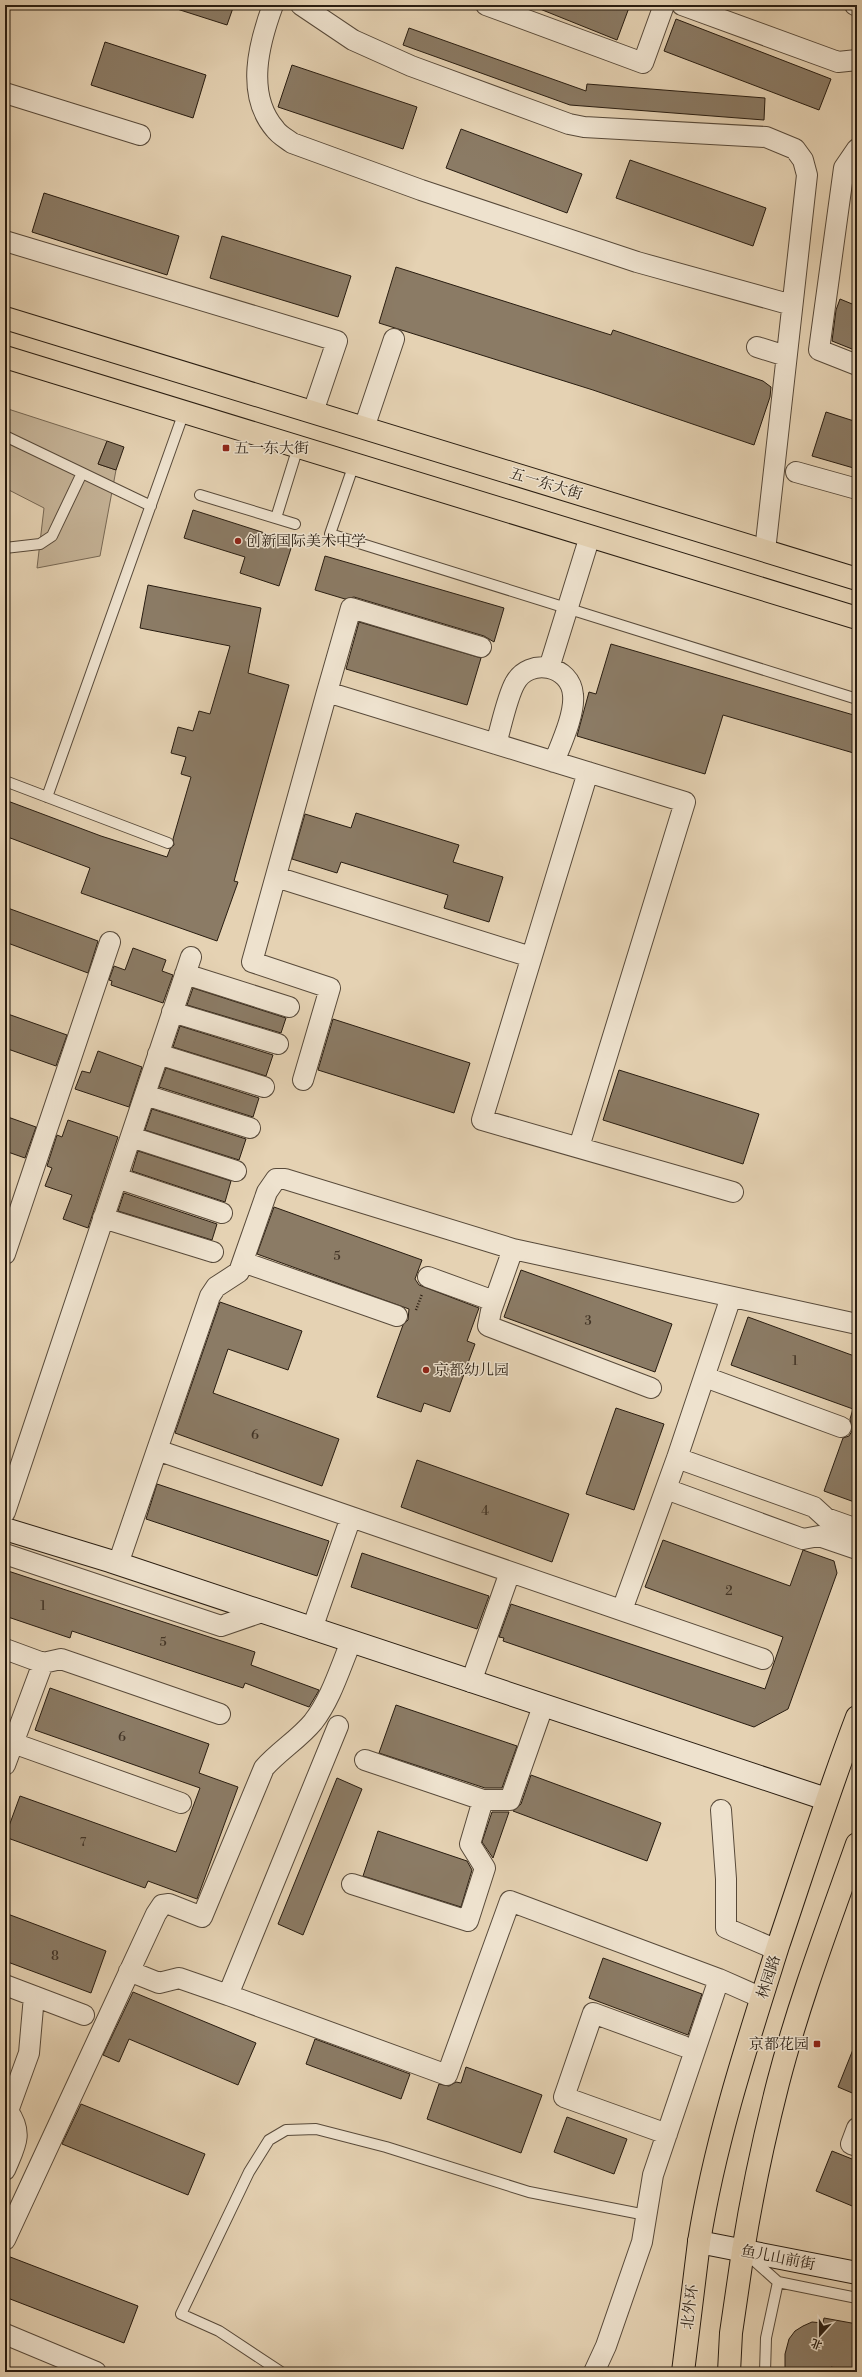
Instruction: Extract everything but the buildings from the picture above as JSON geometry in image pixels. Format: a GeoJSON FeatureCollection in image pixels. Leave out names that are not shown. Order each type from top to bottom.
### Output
{"type":"FeatureCollection","features":[{"type":"Feature","properties":{"kind":"main road","name":"五一东大街"},"geometry":{"type":"LineString","coordinates":[[5,318],[857,579]]}},
{"type":"Feature","properties":{"kind":"main road"},"geometry":{"type":"LineString","coordinates":[[5,357],[857,618]]}},
{"type":"Feature","properties":{"kind":"main road","name":"林园路"},"geometry":{"type":"LineString","coordinates":[[699,2242],[709,2182],[723,2124],[826,1799],[857,1717]]}},
{"type":"Feature","properties":{"kind":"main road"},"geometry":{"type":"LineString","coordinates":[[729,2372],[731,2333],[743,2251],[754,2188],[779,2081],[822,1942],[857,1844]]}},
{"type":"Feature","properties":{"kind":"main road","name":"北外环"},"geometry":{"type":"LineString","coordinates":[[683,2372],[699,2242]]}},
{"type":"Feature","properties":{"kind":"street"},"geometry":{"type":"LineString","coordinates":[[273,5],[259,48],[257,68],[258,90],[265,113],[275,130],[292,143],[421,190],[637,262],[792,305]]}},
{"type":"Feature","properties":{"kind":"street"},"geometry":{"type":"LineString","coordinates":[[301,5],[353,40],[411,66],[569,124],[584,127],[766,137],[795,149],[804,160],[807,174],[765,551]]}},
{"type":"Feature","properties":{"kind":"street"},"geometry":{"type":"LineString","coordinates":[[486,5],[643,63],[664,5]]}},
{"type":"Feature","properties":{"kind":"street"},"geometry":{"type":"LineString","coordinates":[[682,5],[838,62],[857,60]]}},
{"type":"Feature","properties":{"kind":"street"},"geometry":{"type":"LineString","coordinates":[[5,94],[140,136]]}},
{"type":"Feature","properties":{"kind":"street"},"geometry":{"type":"LineString","coordinates":[[857,149],[844,168],[819,350],[857,365]]}},
{"type":"Feature","properties":{"kind":"street"},"geometry":{"type":"LineString","coordinates":[[5,241],[337,341],[313,412]]}},
{"type":"Feature","properties":{"kind":"street"},"geometry":{"type":"LineString","coordinates":[[364,428],[394,339]]}},
{"type":"Feature","properties":{"kind":"street"},"geometry":{"type":"LineString","coordinates":[[757,346],[786,356]]}},
{"type":"Feature","properties":{"kind":"street"},"geometry":{"type":"LineString","coordinates":[[796,472],[857,489]]}},
{"type":"Feature","properties":{"kind":"street"},"geometry":{"type":"LineString","coordinates":[[549,668],[569,608],[590,536]]}},
{"type":"Feature","properties":{"kind":"street"},"geometry":{"type":"LineString","coordinates":[[303,1080],[330,988],[252,962],[351,608],[481,648]]}},
{"type":"Feature","properties":{"kind":"street"},"geometry":{"type":"LineString","coordinates":[[496,744],[514,683],[529,670],[549,668],[565,677],[571,685],[574,694],[572,709],[554,762]]}},
{"type":"Feature","properties":{"kind":"street"},"geometry":{"type":"LineString","coordinates":[[327,692],[685,802],[579,1147]]}},
{"type":"Feature","properties":{"kind":"street"},"geometry":{"type":"LineString","coordinates":[[588,772],[482,1120],[733,1192]]}},
{"type":"Feature","properties":{"kind":"street"},"geometry":{"type":"LineString","coordinates":[[276,877],[531,957]]}},
{"type":"Feature","properties":{"kind":"street"},"geometry":{"type":"LineString","coordinates":[[5,1254],[110,942]]}},
{"type":"Feature","properties":{"kind":"street"},"geometry":{"type":"LineString","coordinates":[[5,1512],[188,965],[289,1007]]}},
{"type":"Feature","properties":{"kind":"street"},"geometry":{"type":"LineString","coordinates":[[172,1012],[278,1044]]}},
{"type":"Feature","properties":{"kind":"street"},"geometry":{"type":"LineString","coordinates":[[158,1054],[264,1087]]}},
{"type":"Feature","properties":{"kind":"street"},"geometry":{"type":"LineString","coordinates":[[144,1095],[250,1128]]}},
{"type":"Feature","properties":{"kind":"street"},"geometry":{"type":"LineString","coordinates":[[130,1137],[236,1171]]}},
{"type":"Feature","properties":{"kind":"street"},"geometry":{"type":"LineString","coordinates":[[117,1178],[222,1213]]}},
{"type":"Feature","properties":{"kind":"street"},"geometry":{"type":"LineString","coordinates":[[118,1564],[210,1296],[216,1287],[235,1277],[239,1272],[267,1192],[276,1179],[285,1179],[513,1249],[857,1324]]}},
{"type":"Feature","properties":{"kind":"street"},"geometry":{"type":"LineString","coordinates":[[103,1218],[213,1252]]}},
{"type":"Feature","properties":{"kind":"street"},"geometry":{"type":"LineString","coordinates":[[513,1249],[494,1301],[488,1320],[488,1326],[650,1388]]}},
{"type":"Feature","properties":{"kind":"street"},"geometry":{"type":"LineString","coordinates":[[243,1262],[397,1316]]}},
{"type":"Feature","properties":{"kind":"street"},"geometry":{"type":"LineString","coordinates":[[428,1277],[494,1301]]}},
{"type":"Feature","properties":{"kind":"street"},"geometry":{"type":"LineString","coordinates":[[622,1610],[677,1458],[731,1297]]}},
{"type":"Feature","properties":{"kind":"street"},"geometry":{"type":"LineString","coordinates":[[705,1377],[841,1427]]}},
{"type":"Feature","properties":{"kind":"street"},"geometry":{"type":"LineString","coordinates":[[157,1450],[763,1659]]}},
{"type":"Feature","properties":{"kind":"street"},"geometry":{"type":"LineString","coordinates":[[677,1458],[814,1507],[826,1518],[857,1529]]}},
{"type":"Feature","properties":{"kind":"street"},"geometry":{"type":"LineString","coordinates":[[666,1489],[803,1539],[819,1536],[857,1549]]}},
{"type":"Feature","properties":{"kind":"street"},"geometry":{"type":"LineString","coordinates":[[312,1629],[351,1517]]}},
{"type":"Feature","properties":{"kind":"street"},"geometry":{"type":"LineString","coordinates":[[5,1529],[118,1564],[826,1799]]}},
{"type":"Feature","properties":{"kind":"street"},"geometry":{"type":"LineString","coordinates":[[5,1554],[221,1626],[262,1612]]}},
{"type":"Feature","properties":{"kind":"street"},"geometry":{"type":"LineString","coordinates":[[471,1682],[510,1572]]}},
{"type":"Feature","properties":{"kind":"street"},"geometry":{"type":"LineString","coordinates":[[5,2240],[129,1971],[162,1905],[169,1904],[202,1917],[264,1768],[276,1754],[313,1722],[325,1704],[351,1642]]}},
{"type":"Feature","properties":{"kind":"street"},"geometry":{"type":"LineString","coordinates":[[5,1650],[43,1663],[61,1660],[220,1714]]}},
{"type":"Feature","properties":{"kind":"street"},"geometry":{"type":"LineString","coordinates":[[5,1765],[43,1663]]}},
{"type":"Feature","properties":{"kind":"street"},"geometry":{"type":"LineString","coordinates":[[365,1760],[483,1800],[510,1800],[543,1706]]}},
{"type":"Feature","properties":{"kind":"street"},"geometry":{"type":"LineString","coordinates":[[228,1995],[338,1726]]}},
{"type":"Feature","properties":{"kind":"street"},"geometry":{"type":"LineString","coordinates":[[13,1743],[181,1803]]}},
{"type":"Feature","properties":{"kind":"street"},"geometry":{"type":"LineString","coordinates":[[352,1884],[468,1921],[485,1868],[470,1844],[483,1800]]}},
{"type":"Feature","properties":{"kind":"street"},"geometry":{"type":"LineString","coordinates":[[722,1810],[726,1879],[726,1928],[777,1950]]}},
{"type":"Feature","properties":{"kind":"street"},"geometry":{"type":"LineString","coordinates":[[129,1971],[159,1984],[179,1978],[447,2075],[510,1902],[720,1979],[762,1998]]}},
{"type":"Feature","properties":{"kind":"street"},"geometry":{"type":"LineString","coordinates":[[594,2372],[606,2346],[639,2249],[653,2175],[720,1979]]}},
{"type":"Feature","properties":{"kind":"street"},"geometry":{"type":"LineString","coordinates":[[5,1985],[84,2014]]}},
{"type":"Feature","properties":{"kind":"street"},"geometry":{"type":"LineString","coordinates":[[5,2170],[17,2142],[17,2124],[6,2111],[29,2053],[34,1996]]}},
{"type":"Feature","properties":{"kind":"street"},"geometry":{"type":"LineString","coordinates":[[667,2134],[564,2098],[593,2013],[683,2046]]}},
{"type":"Feature","properties":{"kind":"street"},"geometry":{"type":"LineString","coordinates":[[857,2128],[851,2144],[857,2146]]}},
{"type":"Feature","properties":{"kind":"street","name":"鱼儿山前街"},"geometry":{"type":"LineString","coordinates":[[699,2242],[857,2273]]}},
{"type":"Feature","properties":{"kind":"street"},"geometry":{"type":"LineString","coordinates":[[5,2334],[96,2372]]}},
{"type":"Feature","properties":{"kind":"lane"},"geometry":{"type":"LineString","coordinates":[[47,797],[184,412]]}},
{"type":"Feature","properties":{"kind":"lane"},"geometry":{"type":"LineString","coordinates":[[5,436],[151,506]]}},
{"type":"Feature","properties":{"kind":"lane"},"geometry":{"type":"LineString","coordinates":[[276,518],[298,447]]}},
{"type":"Feature","properties":{"kind":"lane"},"geometry":{"type":"LineString","coordinates":[[354,464],[330,534],[857,699]]}},
{"type":"Feature","properties":{"kind":"lane"},"geometry":{"type":"LineString","coordinates":[[5,548],[40,544],[52,536],[82,473]]}},
{"type":"Feature","properties":{"kind":"lane"},"geometry":{"type":"LineString","coordinates":[[200,496],[295,524]]}},
{"type":"Feature","properties":{"kind":"lane"},"geometry":{"type":"LineString","coordinates":[[5,781],[168,843]]}},
{"type":"Feature","properties":{"kind":"lane"},"geometry":{"type":"LineString","coordinates":[[281,2372],[219,2331],[181,2314],[249,2172],[269,2140],[286,2130],[316,2129],[386,2147],[529,2192],[646,2215]]}},
{"type":"Feature","properties":{"kind":"lane"},"geometry":{"type":"LineString","coordinates":[[743,2251],[778,2282],[857,2298]]}},
{"type":"Feature","properties":{"kind":"lane"},"geometry":{"type":"LineString","coordinates":[[765,2372],[766,2338],[778,2282]]}},
{"type":"Feature","properties":{"kind":"path"},"geometry":{"type":"LineString","coordinates":[[397,1316],[399,1310],[414,1315],[428,1277]]}},
{"type":"Feature","properties":{"kind":"shaded area"},"geometry":{"type":"Polygon","coordinates":[[[5,408],[107,441],[98,464],[116,470],[100,556],[37,568],[44,508],[5,488],[5,408]]]}},
{"type":"Feature","properties":{"kind":"place","name":"五一东大街"},"geometry":{"type":"Point","coordinates":[226,448]}},
{"type":"Feature","properties":{"kind":"place","name":"创新国际美术中学"},"geometry":{"type":"Point","coordinates":[238,541]}},
{"type":"Feature","properties":{"kind":"place","name":"京都幼儿园"},"geometry":{"type":"Point","coordinates":[426,1370]}},
{"type":"Feature","properties":{"kind":"place","name":"京都花园"},"geometry":{"type":"Point","coordinates":[817,2044]}}]}
